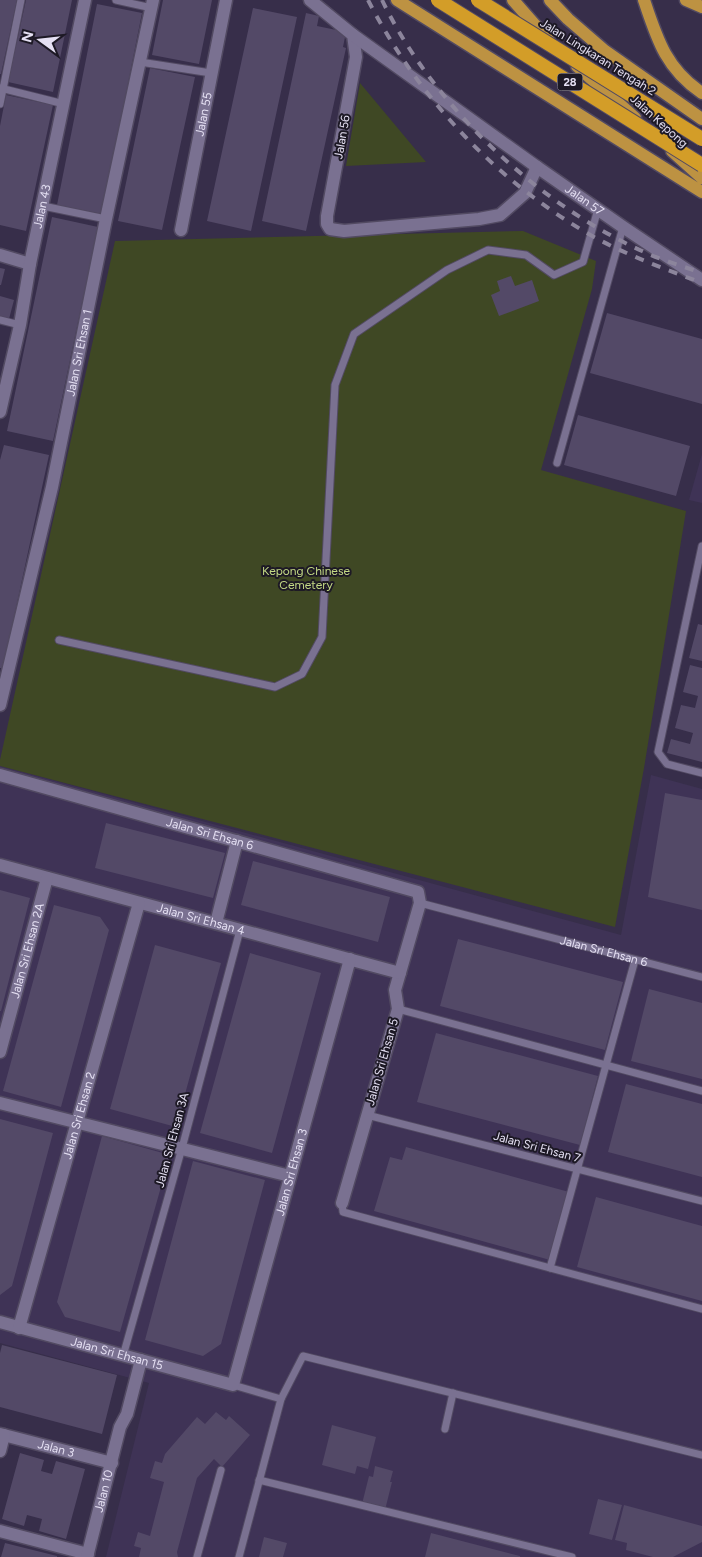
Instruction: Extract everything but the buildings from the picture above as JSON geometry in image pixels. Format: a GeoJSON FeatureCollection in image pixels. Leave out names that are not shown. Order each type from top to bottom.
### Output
{"type":"FeatureCollection","features":[{"type":"Feature","properties":{"kind":"highway","name":"28"},"geometry":{"type":"LineString","coordinates":[[438,0],[702,165]]}},
{"type":"Feature","properties":{"kind":"highway","name":"Jalan Lingkaran Tengah 2"},"geometry":{"type":"LineString","coordinates":[[478,0],[702,139]]}},
{"type":"Feature","properties":{"kind":"main road"},"geometry":{"type":"LineString","coordinates":[[397,0],[702,192]]}},
{"type":"Feature","properties":{"kind":"main road"},"geometry":{"type":"LineString","coordinates":[[414,0],[429,21]]}},
{"type":"Feature","properties":{"kind":"main road","name":"Jalan Kepong"},"geometry":{"type":"LineString","coordinates":[[513,0],[546,38],[702,178]]}},
{"type":"Feature","properties":{"kind":"main road","name":"Jalan Kepong"},"geometry":{"type":"LineString","coordinates":[[550,0],[568,19],[605,51],[702,119]]}},
{"type":"Feature","properties":{"kind":"main road"},"geometry":{"type":"LineString","coordinates":[[644,0],[657,40],[666,57],[680,74],[702,93]]}},
{"type":"Feature","properties":{"kind":"main road"},"geometry":{"type":"LineString","coordinates":[[686,0],[702,7]]}},
{"type":"Feature","properties":{"kind":"street","name":"Jalan 43"},"geometry":{"type":"LineString","coordinates":[[0,412],[2,392],[20,325],[30,264],[85,0]]}},
{"type":"Feature","properties":{"kind":"street","name":"Jalan 55"},"geometry":{"type":"LineString","coordinates":[[181,230],[226,0]]}},
{"type":"Feature","properties":{"kind":"street"},"geometry":{"type":"LineString","coordinates":[[310,0],[353,35]]}},
{"type":"Feature","properties":{"kind":"street","name":"Jalan Sri Ehsan 1"},"geometry":{"type":"LineString","coordinates":[[0,705],[52,487],[152,4]]}},
{"type":"Feature","properties":{"kind":"street","name":"Jalan 56"},"geometry":{"type":"LineString","coordinates":[[353,35],[356,57],[328,216],[327,224],[330,229],[337,231],[479,220],[500,215],[525,193],[537,167]]}},
{"type":"Feature","properties":{"kind":"street","name":"Jalan 57"},"geometry":{"type":"LineString","coordinates":[[353,35],[537,167],[702,280]]}},
{"type":"Feature","properties":{"kind":"street"},"geometry":{"type":"LineString","coordinates":[[0,255],[30,264]]}},
{"type":"Feature","properties":{"kind":"street","name":"Jalan Sri Ehsan 6"},"geometry":{"type":"LineString","coordinates":[[0,775],[237,841],[419,897]]}},
{"type":"Feature","properties":{"kind":"street"},"geometry":{"type":"LineString","coordinates":[[216,923],[237,841]]}},
{"type":"Feature","properties":{"kind":"street","name":"Jalan Sri Ehsan 4"},"geometry":{"type":"LineString","coordinates":[[0,866],[400,973]]}},
{"type":"Feature","properties":{"kind":"street","name":"Jalan Sri Ehsan 2A"},"geometry":{"type":"LineString","coordinates":[[0,1052],[47,878]]}},
{"type":"Feature","properties":{"kind":"street","name":"Jalan Sri Ehsan 5"},"geometry":{"type":"LineString","coordinates":[[342,1203],[398,1009],[395,990],[419,897]]}},
{"type":"Feature","properties":{"kind":"street","name":"Jalan Sri Ehsan 2"},"geometry":{"type":"LineString","coordinates":[[19,1328],[139,903]]}},
{"type":"Feature","properties":{"kind":"street","name":"Jalan Sri Ehsan 3"},"geometry":{"type":"LineString","coordinates":[[233,1385],[350,959]]}},
{"type":"Feature","properties":{"kind":"street"},"geometry":{"type":"LineString","coordinates":[[0,1103],[290,1176]]}},
{"type":"Feature","properties":{"kind":"street","name":"Jalan Sri Ehsan 15"},"geometry":{"type":"LineString","coordinates":[[0,1322],[233,1385]]}},
{"type":"Feature","properties":{"kind":"street","name":"Jalan 10"},"geometry":{"type":"LineString","coordinates":[[88,1555],[120,1428],[119,1409],[132,1358]]}},
{"type":"Feature","properties":{"kind":"street"},"geometry":{"type":"LineString","coordinates":[[0,1451],[2,1434]]}},
{"type":"Feature","properties":{"kind":"street","name":"Jalan 3"},"geometry":{"type":"LineString","coordinates":[[2,1434],[112,1463]]}},
{"type":"Feature","properties":{"kind":"street"},"geometry":{"type":"LineString","coordinates":[[0,1531],[88,1555]]}},
{"type":"Feature","properties":{"kind":"lane"},"geometry":{"type":"LineString","coordinates":[[0,104],[21,0]]}},
{"type":"Feature","properties":{"kind":"lane"},"geometry":{"type":"LineString","coordinates":[[116,0],[152,4]]}},
{"type":"Feature","properties":{"kind":"lane"},"geometry":{"type":"LineString","coordinates":[[140,62],[211,73]]}},
{"type":"Feature","properties":{"kind":"lane"},"geometry":{"type":"LineString","coordinates":[[2,89],[64,104]]}},
{"type":"Feature","properties":{"kind":"lane"},"geometry":{"type":"LineString","coordinates":[[43,206],[106,220]]}},
{"type":"Feature","properties":{"kind":"lane"},"geometry":{"type":"LineString","coordinates":[[59,640],[275,686],[302,674],[322,637],[335,385],[354,334],[447,270],[488,250],[526,255],[554,275],[583,262],[598,209]]}},
{"type":"Feature","properties":{"kind":"lane"},"geometry":{"type":"LineString","coordinates":[[557,462],[623,227]]}},
{"type":"Feature","properties":{"kind":"lane"},"geometry":{"type":"LineString","coordinates":[[0,320],[20,325]]}},
{"type":"Feature","properties":{"kind":"lane"},"geometry":{"type":"LineString","coordinates":[[702,546],[658,752],[667,764],[702,773]]}},
{"type":"Feature","properties":{"kind":"lane","name":"Jalan Sri Ehsan 6"},"geometry":{"type":"LineString","coordinates":[[419,897],[702,978]]}},
{"type":"Feature","properties":{"kind":"lane","name":"Jalan Sri Ehsan 3A"},"geometry":{"type":"LineString","coordinates":[[132,1358],[182,1148],[240,930]]}},
{"type":"Feature","properties":{"kind":"lane"},"geometry":{"type":"LineString","coordinates":[[550,1268],[635,960]]}},
{"type":"Feature","properties":{"kind":"lane"},"geometry":{"type":"LineString","coordinates":[[398,1009],[702,1091]]}},
{"type":"Feature","properties":{"kind":"lane","name":"Jalan Sri Ehsan 7"},"geometry":{"type":"LineString","coordinates":[[367,1115],[702,1201]]}},
{"type":"Feature","properties":{"kind":"lane"},"geometry":{"type":"LineString","coordinates":[[342,1203],[343,1212],[702,1309]]}},
{"type":"Feature","properties":{"kind":"lane"},"geometry":{"type":"LineString","coordinates":[[239,1557],[281,1399],[303,1356],[702,1455]]}},
{"type":"Feature","properties":{"kind":"lane"},"geometry":{"type":"LineString","coordinates":[[233,1385],[281,1399]]}},
{"type":"Feature","properties":{"kind":"lane"},"geometry":{"type":"LineString","coordinates":[[445,1429],[453,1393]]}},
{"type":"Feature","properties":{"kind":"lane"},"geometry":{"type":"LineString","coordinates":[[197,1557],[221,1470]]}},
{"type":"Feature","properties":{"kind":"lane"},"geometry":{"type":"LineString","coordinates":[[259,1480],[572,1557]]}},
{"type":"Feature","properties":{"kind":"shaded area"},"geometry":{"type":"Polygon","coordinates":[[[702,454],[702,503],[689,500],[702,454]]]}},
{"type":"Feature","properties":{"kind":"shaded area"},"geometry":{"type":"Polygon","coordinates":[[[0,766],[621,935],[651,775],[702,789],[702,1557],[106,1557],[149,1383],[0,1343],[0,766]]]}},
{"type":"Feature","properties":{"kind":"green space"},"geometry":{"type":"Polygon","coordinates":[[[360,83],[426,162],[346,166],[360,83]]]}},
{"type":"Feature","properties":{"kind":"green space","name":"Kepong Chinese Cemetery"},"geometry":{"type":"Polygon","coordinates":[[[523,231],[596,261],[592,289],[541,470],[686,511],[644,768],[615,927],[0,766],[115,241],[523,231]]]}},
{"type":"Feature","properties":{"kind":"railway"},"geometry":{"type":"LineString","coordinates":[[368,0],[388,36],[434,102],[490,161],[520,187],[553,211],[601,241],[702,283]]}},
{"type":"Feature","properties":{"kind":"railway"},"geometry":{"type":"LineString","coordinates":[[382,0],[403,39],[458,112],[491,147],[526,178],[602,231],[649,254],[702,273]]}}]}
